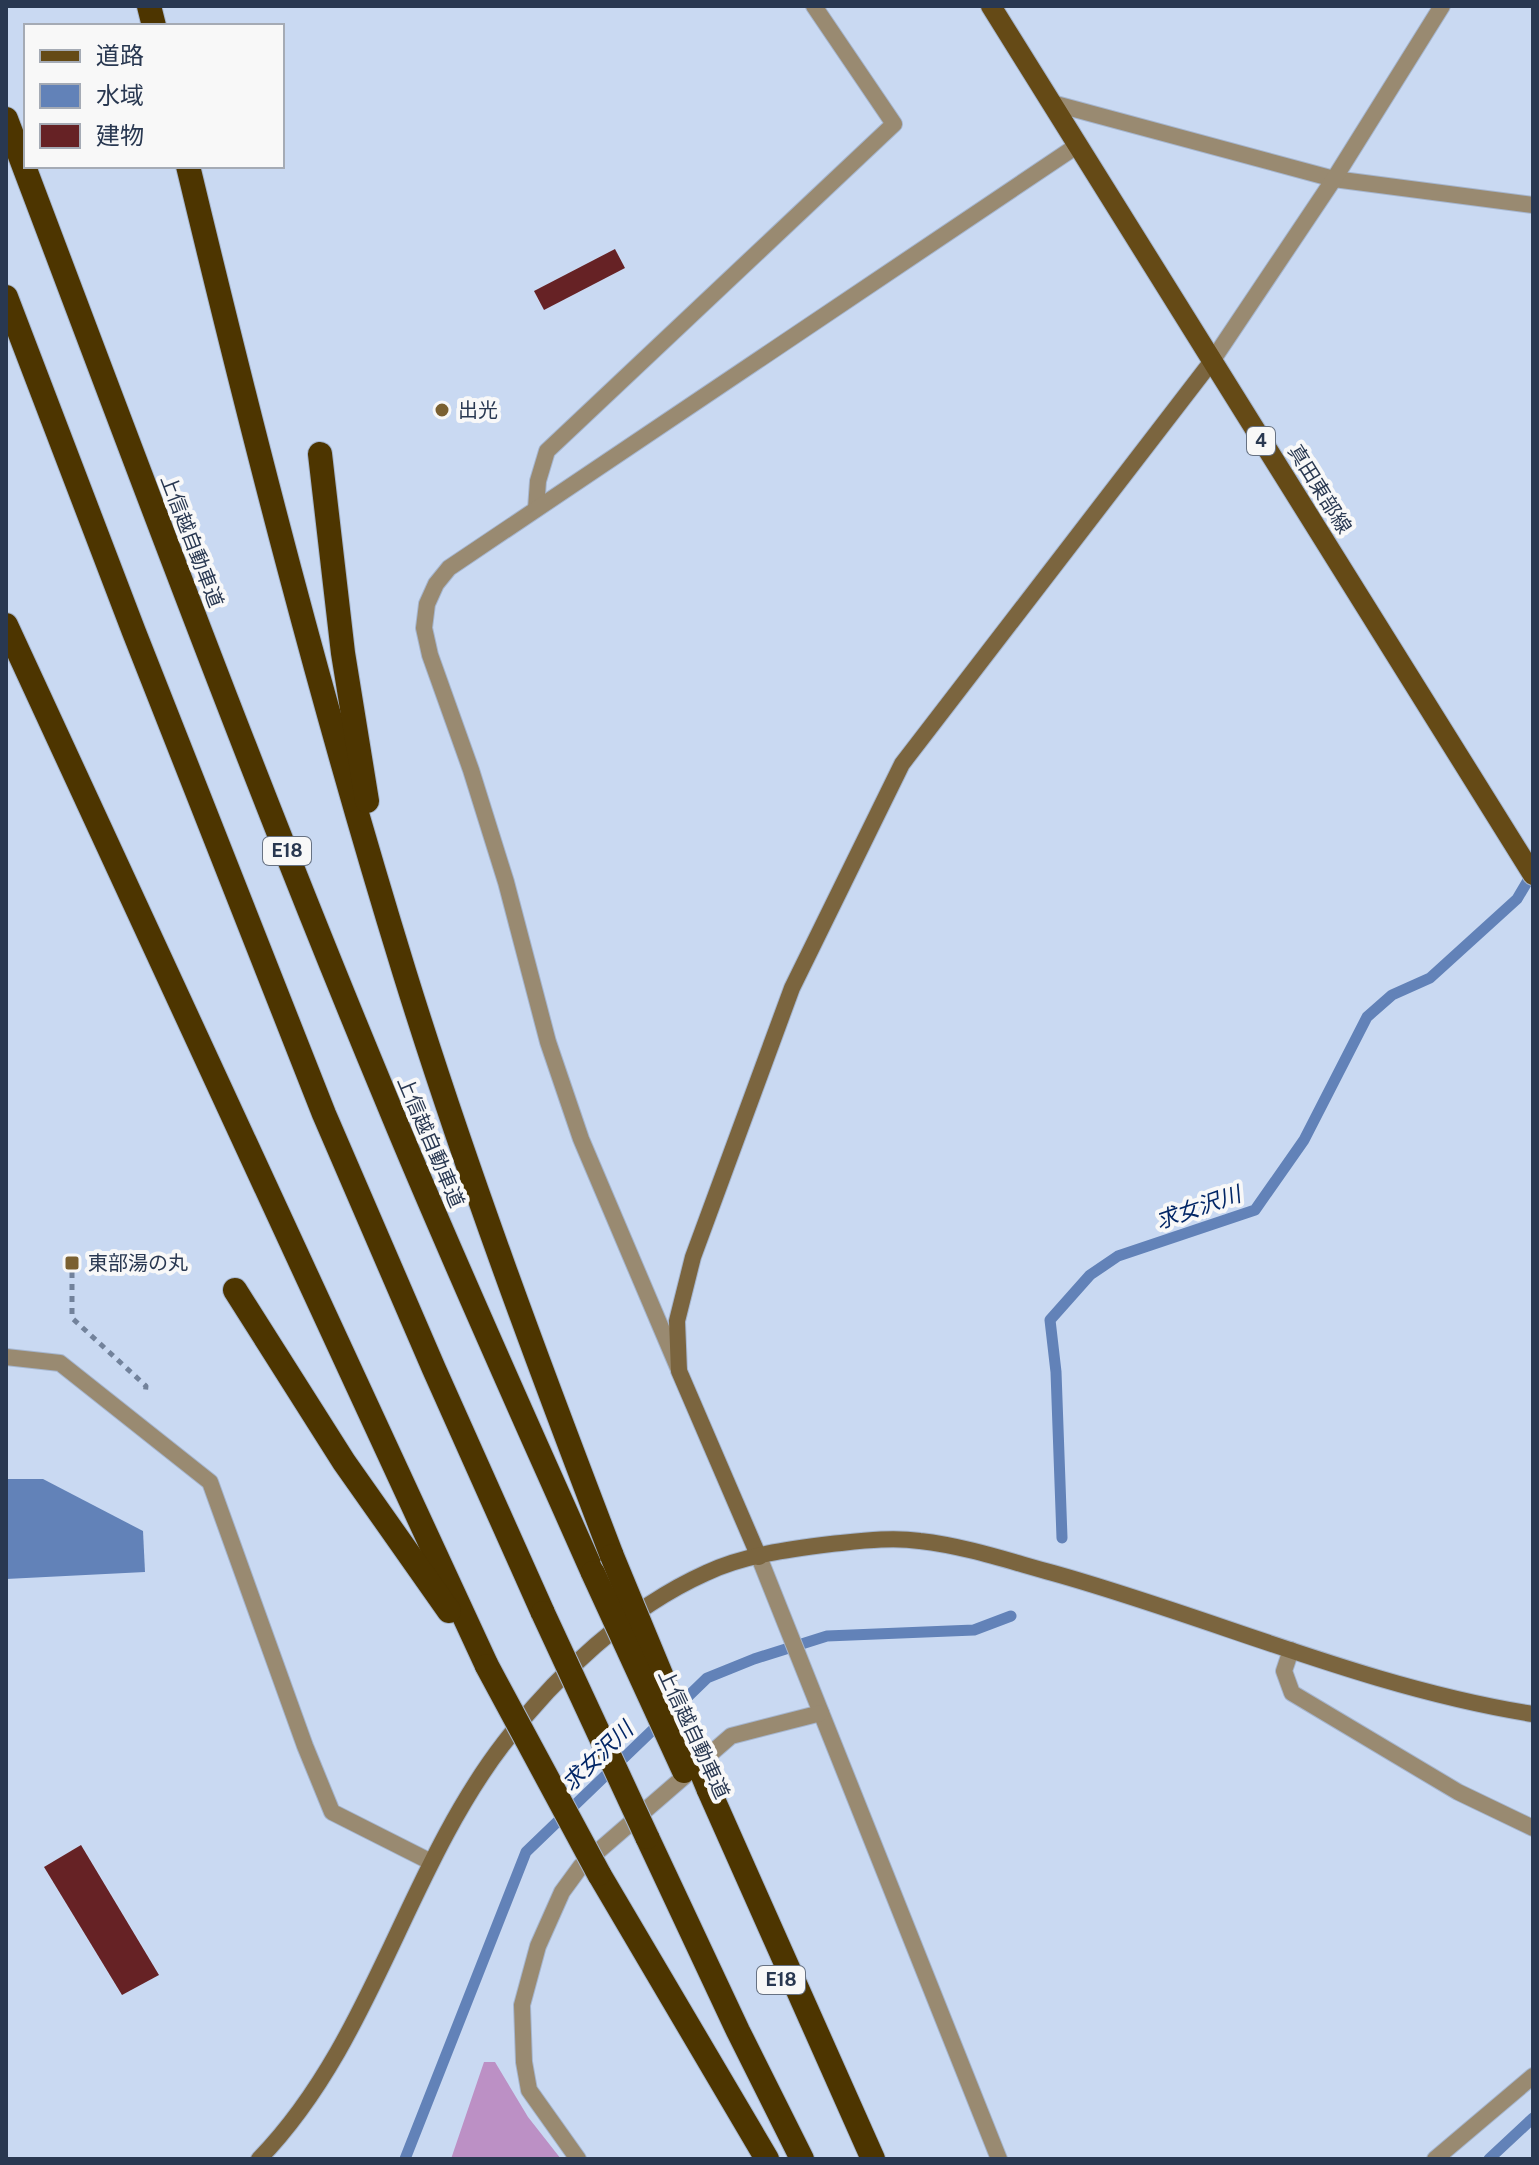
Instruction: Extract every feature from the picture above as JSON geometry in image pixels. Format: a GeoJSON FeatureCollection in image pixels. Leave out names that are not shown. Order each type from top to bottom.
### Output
{"type":"FeatureCollection","features":[{"type":"Feature","properties":{"kind":"highway","name":"上信越自動車道"},"geometry":{"type":"LineString","coordinates":[[6,119],[24,166]]}},
{"type":"Feature","properties":{"kind":"highway","name":"上信越自動車道"},"geometry":{"type":"LineString","coordinates":[[25,168],[191,607],[373,1068],[593,1573],[703,1793],[785,1989],[872,2159]]}},
{"type":"Feature","properties":{"kind":"highway"},"geometry":{"type":"LineString","coordinates":[[188,168],[295,597],[405,974],[505,1271],[703,1793]]}},
{"type":"Feature","properties":{"kind":"highway"},"geometry":{"type":"LineString","coordinates":[[6,297],[324,1114],[543,1613],[738,2031],[802,2159]]}},
{"type":"Feature","properties":{"kind":"highway"},"geometry":{"type":"LineString","coordinates":[[320,454],[343,653],[358,750],[378,858],[405,974]]}},
{"type":"Feature","properties":{"kind":"highway"},"geometry":{"type":"LineString","coordinates":[[6,625],[487,1666],[599,1874],[767,2159]]}},
{"type":"Feature","properties":{"kind":"highway"},"geometry":{"type":"LineString","coordinates":[[235,1290],[344,1462],[487,1666]]}},
{"type":"Feature","properties":{"kind":"main road","name":"真田東部線"},"geometry":{"type":"LineString","coordinates":[[991,6],[1533,875]]}},
{"type":"Feature","properties":{"kind":"street"},"geometry":{"type":"LineString","coordinates":[[536,509],[538,481],[547,451],[894,124],[814,6]]}},
{"type":"Feature","properties":{"kind":"street"},"geometry":{"type":"LineString","coordinates":[[679,1371],[677,1321],[682,1294],[742,1122],[792,988],[902,764],[1212,361],[1334,179],[1442,6]]}},
{"type":"Feature","properties":{"kind":"street"},"geometry":{"type":"LineString","coordinates":[[1052,103],[1334,179],[1533,205]]}},
{"type":"Feature","properties":{"kind":"street"},"geometry":{"type":"LineString","coordinates":[[999,2159],[759,1557],[581,1139],[548,1042],[502,868],[430,655],[424,628],[427,604],[436,584],[449,568],[1078,145]]}},
{"type":"Feature","properties":{"kind":"street"},"geometry":{"type":"LineString","coordinates":[[6,1357],[60,1363],[210,1482],[305,1746],[332,1812],[431,1862]]}},
{"type":"Feature","properties":{"kind":"street"},"geometry":{"type":"LineString","coordinates":[[259,2159],[308,2098],[350,2030],[431,1862],[502,1746],[549,1687],[598,1644],[663,1595],[709,1571],[759,1557],[867,1540],[917,1540],[964,1548],[1102,1587],[1291,1650],[1475,1704],[1533,1714]]}},
{"type":"Feature","properties":{"kind":"street"},"geometry":{"type":"LineString","coordinates":[[1291,1650],[1284,1671],[1292,1693],[1458,1792],[1533,1828]]}},
{"type":"Feature","properties":{"kind":"street"},"geometry":{"type":"LineString","coordinates":[[578,2159],[529,2090],[524,2062],[522,2005],[538,1946],[562,1892],[581,1866],[731,1736],[821,1713]]}},
{"type":"Feature","properties":{"kind":"street"},"geometry":{"type":"LineString","coordinates":[[1435,2159],[1533,2076]]}},
{"type":"Feature","properties":{"kind":"path"},"geometry":{"type":"LineString","coordinates":[[72,1272],[72,1318],[146,1386],[142,1427]]}},
{"type":"Feature","properties":{"kind":"shaded area"},"geometry":{"type":"Polygon","coordinates":[[[484,2062],[495,2062],[528,2117],[561,2159],[451,2159],[484,2062]]]}},
{"type":"Feature","properties":{"kind":"water"},"geometry":{"type":"Polygon","coordinates":[[[6,1479],[43,1479],[143,1531],[145,1572],[6,1579],[6,1479]]]}},
{"type":"Feature","properties":{"kind":"building"},"geometry":{"type":"Polygon","coordinates":[[[615,249],[625,268],[544,310],[534,291],[615,249]]]}},
{"type":"Feature","properties":{"kind":"building"},"geometry":{"type":"Polygon","coordinates":[[[81,1845],[159,1975],[122,1995],[44,1867],[81,1845]]]}},
{"type":"Feature","properties":{"kind":"waterway","name":"求女沢川"},"geometry":{"type":"LineString","coordinates":[[1062,1538],[1056,1372],[1050,1320],[1090,1275],[1118,1256],[1255,1210],[1304,1140],[1367,1017],[1392,995],[1430,978],[1517,899],[1533,872]]}},
{"type":"Feature","properties":{"kind":"waterway","name":"求女沢川"},"geometry":{"type":"LineString","coordinates":[[674,1710],[707,1678],[754,1659],[827,1636],[974,1630],[1011,1616]]}},
{"type":"Feature","properties":{"kind":"waterway","name":"求女沢川"},"geometry":{"type":"LineString","coordinates":[[405,2159],[526,1852],[661,1722]]}},
{"type":"Feature","properties":{"kind":"waterway"},"geometry":{"type":"LineString","coordinates":[[1489,2159],[1533,2118]]}},
{"type":"Feature","properties":{"kind":"place","name":"出光"},"geometry":{"type":"Point","coordinates":[442,410]}},
{"type":"Feature","properties":{"kind":"place","name":"東部湯の丸"},"geometry":{"type":"Point","coordinates":[72,1263]}}]}
